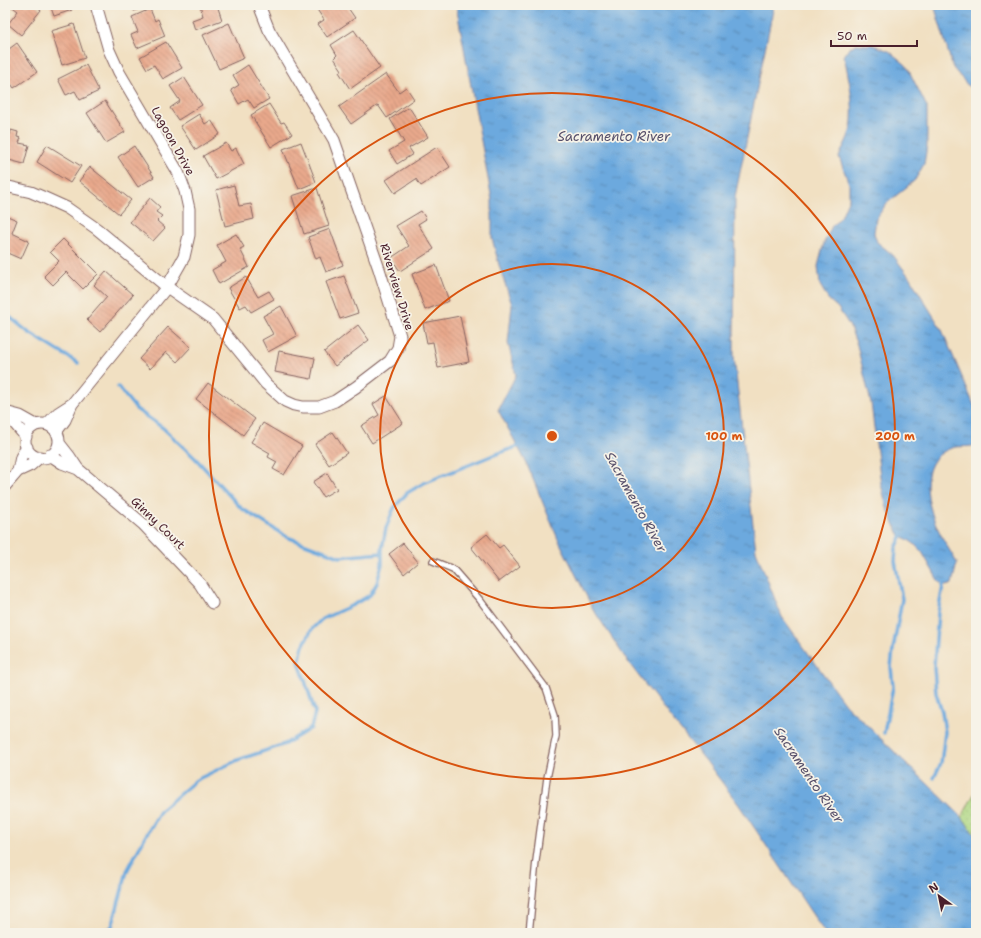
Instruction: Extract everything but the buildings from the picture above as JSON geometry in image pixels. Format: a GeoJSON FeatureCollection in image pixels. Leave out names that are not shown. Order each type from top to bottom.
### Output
{"type":"FeatureCollection","features":[{"type":"Feature","properties":{"kind":"street","name":"Lagoon Drive"},"geometry":{"type":"LineString","coordinates":[[72,404],[167,287],[184,257],[189,235],[189,209],[178,172],[119,72],[109,50],[96,5]]}},
{"type":"Feature","properties":{"kind":"street","name":"Riverview Drive"},"geometry":{"type":"LineString","coordinates":[[5,186],[31,192],[46,198],[81,217],[97,228],[167,287],[213,320],[280,399],[294,405],[320,407],[335,401],[369,378],[396,352],[400,336],[398,328],[334,140],[269,30],[259,5]]}},
{"type":"Feature","properties":{"kind":"street"},"geometry":{"type":"LineString","coordinates":[[18,471],[31,428],[42,425],[72,404]]}},
{"type":"Feature","properties":{"kind":"street"},"geometry":{"type":"LineString","coordinates":[[56,432],[65,420],[72,404]]}},
{"type":"Feature","properties":{"kind":"street"},"geometry":{"type":"LineString","coordinates":[[5,412],[20,416],[56,432],[59,443],[78,469]]}},
{"type":"Feature","properties":{"kind":"street"},"geometry":{"type":"LineString","coordinates":[[5,412],[26,442],[30,452],[45,456],[78,469]]}},
{"type":"Feature","properties":{"kind":"street"},"geometry":{"type":"LineString","coordinates":[[5,486],[18,471],[55,452],[59,443]]}},
{"type":"Feature","properties":{"kind":"street","name":"Ginny Court"},"geometry":{"type":"LineString","coordinates":[[78,469],[142,524],[200,584],[212,604]]}},
{"type":"Feature","properties":{"kind":"lane"},"geometry":{"type":"LineString","coordinates":[[433,561],[453,569],[480,600],[546,688],[555,715],[556,736],[547,778],[536,860],[529,933]]}},
{"type":"Feature","properties":{"kind":"green space"},"geometry":{"type":"Polygon","coordinates":[[[976,790],[976,837],[962,817],[976,790]]]}},
{"type":"Feature","properties":{"kind":"water","name":"Sacramento River"},"geometry":{"type":"Polygon","coordinates":[[[456,5],[774,5],[735,197],[734,357],[756,551],[782,617],[845,704],[962,817],[976,837],[976,933],[825,933],[739,805],[628,662],[593,609],[558,539],[525,460],[498,410],[516,375],[508,343],[512,305],[492,238],[492,200],[456,5]]]}},
{"type":"Feature","properties":{"kind":"water"},"geometry":{"type":"Polygon","coordinates":[[[934,5],[976,5],[976,95],[953,68],[934,5]]]}},
{"type":"Feature","properties":{"kind":"water"},"geometry":{"type":"Polygon","coordinates":[[[856,44],[873,45],[889,51],[906,65],[927,107],[927,146],[924,164],[915,180],[886,204],[876,219],[874,233],[877,242],[893,255],[910,278],[942,330],[976,410],[976,445],[952,448],[939,455],[932,464],[928,474],[928,498],[931,510],[941,535],[957,563],[952,584],[946,586],[939,582],[922,552],[913,543],[899,534],[887,508],[881,484],[871,403],[857,345],[849,325],[838,308],[828,299],[820,285],[818,266],[824,243],[832,226],[841,217],[849,198],[849,184],[839,157],[850,131],[852,119],[851,92],[844,56],[849,48],[856,44]]]}},
{"type":"Feature","properties":{"kind":"waterway"},"geometry":{"type":"LineString","coordinates":[[5,313],[28,332],[78,363]]}},
{"type":"Feature","properties":{"kind":"waterway"},"geometry":{"type":"LineString","coordinates":[[118,387],[136,409],[163,428],[195,458],[241,508],[287,537],[340,557],[382,553]]}},
{"type":"Feature","properties":{"kind":"waterway"},"geometry":{"type":"LineString","coordinates":[[102,933],[112,927],[127,871],[161,810],[196,780],[238,760],[285,744],[311,728],[315,712],[299,662],[303,646],[312,629],[322,619],[353,605],[370,595],[377,583],[382,564],[382,549],[386,528],[394,508],[407,493],[424,483],[522,445]]}},
{"type":"Feature","properties":{"kind":"waterway"},"geometry":{"type":"LineString","coordinates":[[884,733],[893,687],[891,667],[902,599],[895,561],[896,548],[903,533]]}},
{"type":"Feature","properties":{"kind":"waterway"},"geometry":{"type":"LineString","coordinates":[[934,778],[941,763],[945,732],[942,712],[936,693],[934,667],[938,612],[944,581]]}},
{"type":"Feature","properties":{"kind":"waterway"},"geometry":{"type":"LineString","coordinates":[[53,933],[58,931],[71,933]]}}]}
